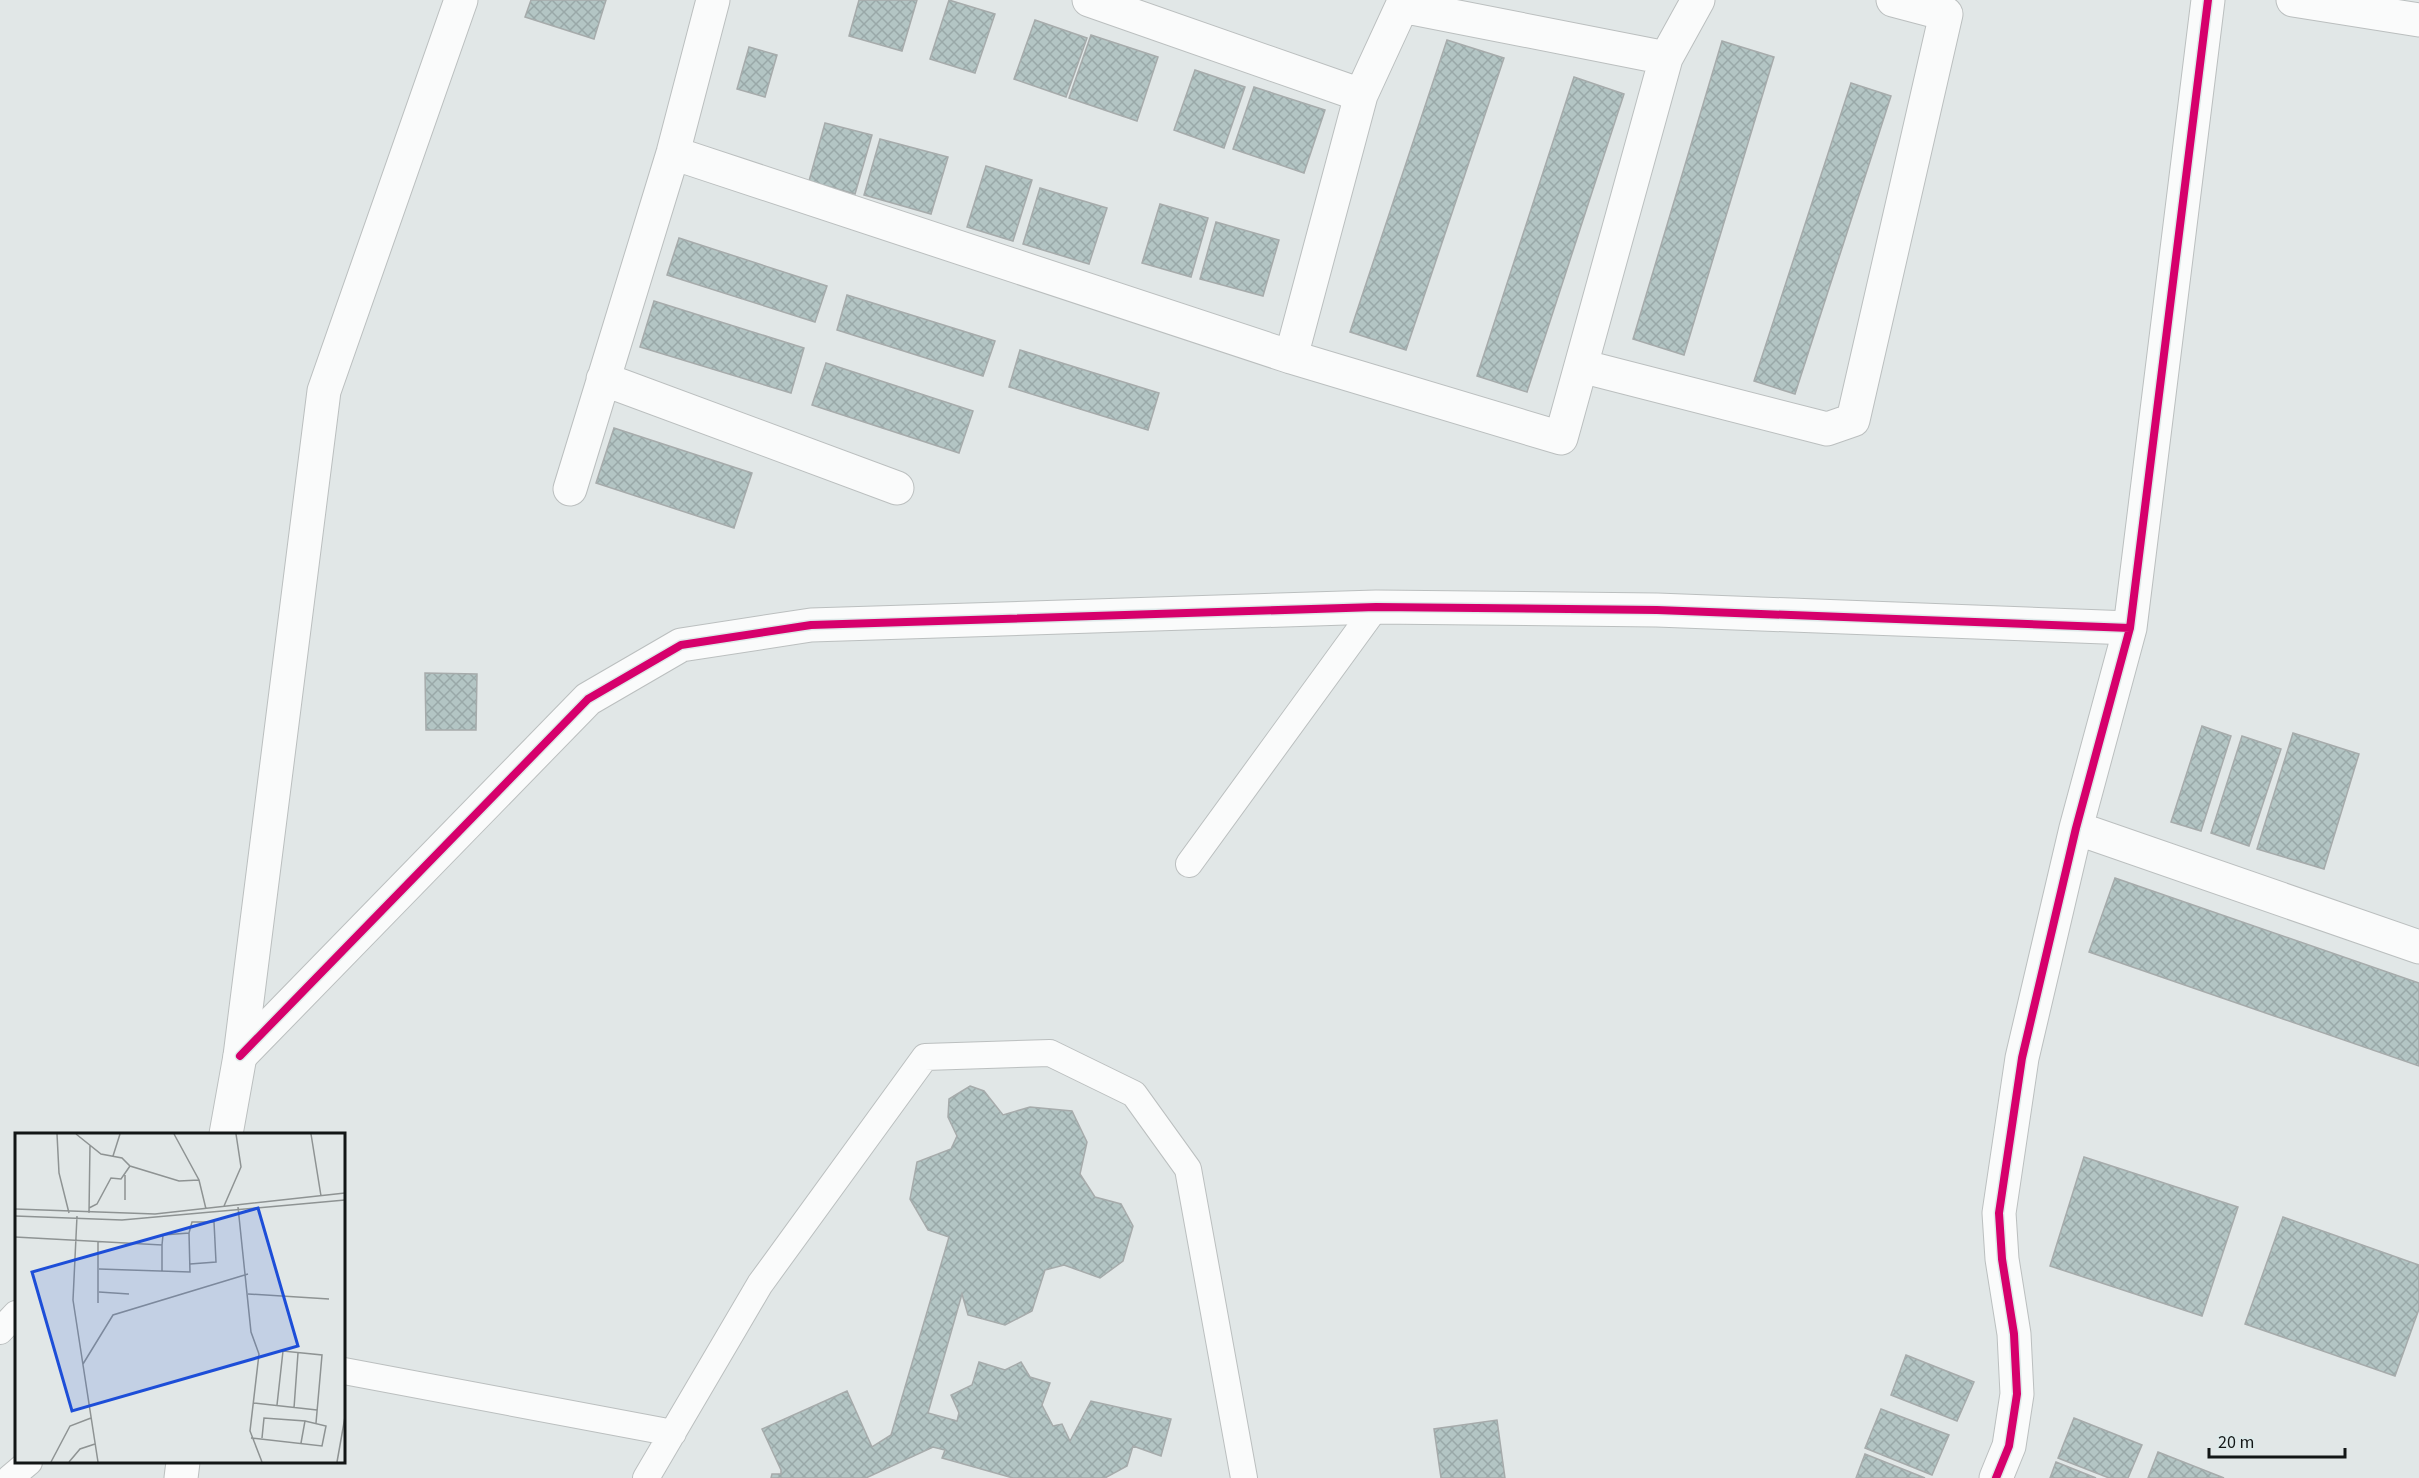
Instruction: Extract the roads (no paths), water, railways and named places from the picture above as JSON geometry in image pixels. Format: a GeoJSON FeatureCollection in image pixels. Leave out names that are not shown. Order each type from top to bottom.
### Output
{"type":"FeatureCollection","features":[{"type":"Feature","properties":{"kind":"street"},"geometry":{"type":"LineString","coordinates":[[226,1133],[240,1056],[324,391],[461,0]]}},
{"type":"Feature","properties":{"kind":"street"},"geometry":{"type":"LineString","coordinates":[[570,489],[673,153],[713,0]]}},
{"type":"Feature","properties":{"kind":"street"},"geometry":{"type":"LineString","coordinates":[[1089,0],[1361,95]]}},
{"type":"Feature","properties":{"kind":"street"},"geometry":{"type":"LineString","coordinates":[[673,153],[1291,357],[1561,438],[1666,58],[1698,0]]}},
{"type":"Feature","properties":{"kind":"street"},"geometry":{"type":"LineString","coordinates":[[1581,366],[1827,429],[1853,420],[1946,14],[1893,0]]}},
{"type":"Feature","properties":{"kind":"street"},"geometry":{"type":"LineString","coordinates":[[1996,1478],[2009,1446],[2017,1394],[2014,1334],[2002,1259],[1999,1213],[2022,1058],[2076,828],[2130,628],[2208,0]]}},
{"type":"Feature","properties":{"kind":"street"},"geometry":{"type":"LineString","coordinates":[[2293,0],[2419,20]]}},
{"type":"Feature","properties":{"kind":"street"},"geometry":{"type":"LineString","coordinates":[[1291,357],[1361,95],[1402,6],[1666,58]]}},
{"type":"Feature","properties":{"kind":"street"},"geometry":{"type":"LineString","coordinates":[[603,379],[897,488]]}},
{"type":"Feature","properties":{"kind":"street"},"geometry":{"type":"LineString","coordinates":[[240,1056],[588,699],[681,645],[811,625],[1376,607],[1657,610],[2130,628]]}},
{"type":"Feature","properties":{"kind":"street"},"geometry":{"type":"LineString","coordinates":[[2076,828],[2419,946]]}},
{"type":"Feature","properties":{"kind":"street"},"geometry":{"type":"LineString","coordinates":[[181,1478],[183,1463]]}},
{"type":"Feature","properties":{"kind":"lane"},"geometry":{"type":"LineString","coordinates":[[1189,864],[1376,607]]}},
{"type":"Feature","properties":{"kind":"lane"},"geometry":{"type":"LineString","coordinates":[[646,1478],[760,1284],[925,1057],[1050,1053],[1134,1094],[1188,1169],[1244,1478]]}},
{"type":"Feature","properties":{"kind":"lane"},"geometry":{"type":"LineString","coordinates":[[0,1331],[15,1315]]}},
{"type":"Feature","properties":{"kind":"lane"},"geometry":{"type":"LineString","coordinates":[[345,1371],[673,1433]]}},
{"type":"Feature","properties":{"kind":"lane"},"geometry":{"type":"LineString","coordinates":[[10,1478],[27,1463]]}}]}
